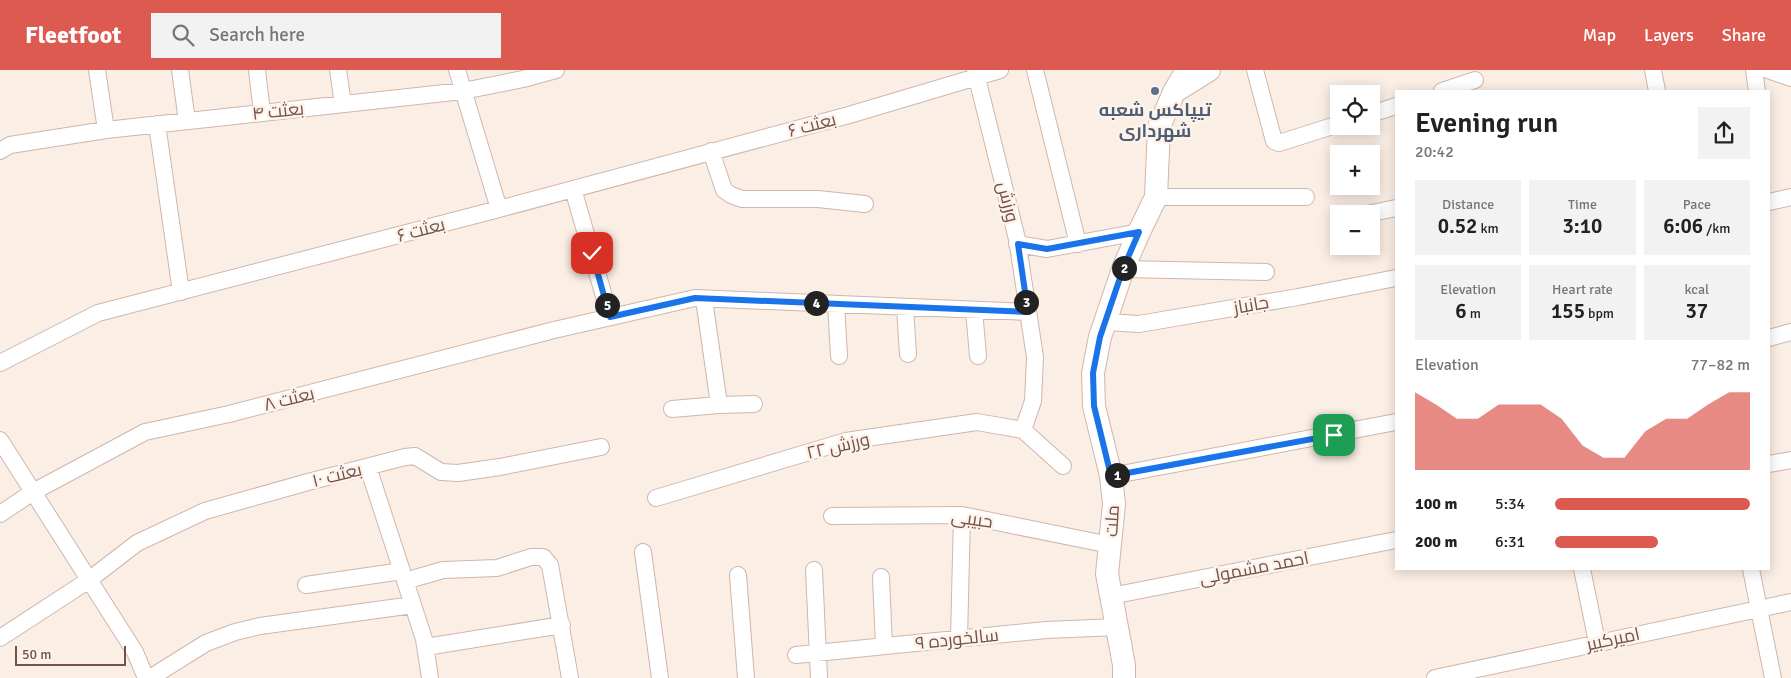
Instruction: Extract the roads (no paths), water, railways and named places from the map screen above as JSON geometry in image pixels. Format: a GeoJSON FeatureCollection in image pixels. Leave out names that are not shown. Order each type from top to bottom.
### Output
{"type":"FeatureCollection","features":[{"type":"Feature","properties":{"kind":"main road","name":"ملت"},"geometry":{"type":"LineString","coordinates":[[1126,674],[1107,574],[1114,504],[1111,476],[1094,406],[1093,373],[1100,337],[1123,269],[1156,197],[1159,127],[1174,92],[1187,70]]}},
{"type":"Feature","properties":{"kind":"main road"},"geometry":{"type":"LineString","coordinates":[[1174,92],[1209,70]]}},
{"type":"Feature","properties":{"kind":"street"},"geometry":{"type":"LineString","coordinates":[[97,70],[106,130]]}},
{"type":"Feature","properties":{"kind":"street"},"geometry":{"type":"LineString","coordinates":[[180,70],[187,121]]}},
{"type":"Feature","properties":{"kind":"street"},"geometry":{"type":"LineString","coordinates":[[257,70],[262,113]]}},
{"type":"Feature","properties":{"kind":"street"},"geometry":{"type":"LineString","coordinates":[[338,70],[342,104]]}},
{"type":"Feature","properties":{"kind":"street"},"geometry":{"type":"LineString","coordinates":[[457,70],[499,209]]}},
{"type":"Feature","properties":{"kind":"street","name":"بعثت ۴"},"geometry":{"type":"LineString","coordinates":[[0,151],[10,145],[106,130],[463,91],[523,80],[556,70]]}},
{"type":"Feature","properties":{"kind":"street","name":"بعثت ۶"},"geometry":{"type":"LineString","coordinates":[[0,363],[98,313],[499,209],[849,115],[976,74],[1000,70]]}},
{"type":"Feature","properties":{"kind":"street"},"geometry":{"type":"LineString","coordinates":[[1035,70],[1078,244]]}},
{"type":"Feature","properties":{"kind":"street"},"geometry":{"type":"LineString","coordinates":[[1255,70],[1276,143],[1330,127]]}},
{"type":"Feature","properties":{"kind":"street"},"geometry":{"type":"LineString","coordinates":[[1653,70],[1657,90]]}},
{"type":"Feature","properties":{"kind":"street"},"geometry":{"type":"LineString","coordinates":[[1754,70],[1757,90]]}},
{"type":"Feature","properties":{"kind":"street"},"geometry":{"type":"LineString","coordinates":[[1768,70],[1791,78]]}},
{"type":"Feature","properties":{"kind":"street","name":"ورزش"},"geometry":{"type":"LineString","coordinates":[[976,74],[1018,244],[1035,356],[1033,401],[1024,430]]}},
{"type":"Feature","properties":{"kind":"street"},"geometry":{"type":"LineString","coordinates":[[1445,90],[1476,80]]}},
{"type":"Feature","properties":{"kind":"street"},"geometry":{"type":"LineString","coordinates":[[1380,111],[1395,106]]}},
{"type":"Feature","properties":{"kind":"street"},"geometry":{"type":"LineString","coordinates":[[158,124],[181,292]]}},
{"type":"Feature","properties":{"kind":"street"},"geometry":{"type":"LineString","coordinates":[[711,151],[724,190],[742,199],[818,199],[865,204]]}},
{"type":"Feature","properties":{"kind":"street"},"geometry":{"type":"LineString","coordinates":[[573,189],[610,317]]}},
{"type":"Feature","properties":{"kind":"street"},"geometry":{"type":"LineString","coordinates":[[1156,197],[1306,197]]}},
{"type":"Feature","properties":{"kind":"street"},"geometry":{"type":"LineString","coordinates":[[1770,202],[1791,197]]}},
{"type":"Feature","properties":{"kind":"street"},"geometry":{"type":"LineString","coordinates":[[1380,211],[1395,208]]}},
{"type":"Feature","properties":{"kind":"street"},"geometry":{"type":"LineString","coordinates":[[1018,244],[1047,249],[1139,232]]}},
{"type":"Feature","properties":{"kind":"street"},"geometry":{"type":"LineString","coordinates":[[1123,269],[1266,272]]}},
{"type":"Feature","properties":{"kind":"street","name":"جانباز"},"geometry":{"type":"LineString","coordinates":[[1106,322],[1139,324],[1395,278]]}},
{"type":"Feature","properties":{"kind":"street","name":"بعثت ٨"},"geometry":{"type":"LineString","coordinates":[[0,514],[33,492],[145,432],[229,414],[554,330],[695,298],[1028,312]]}},
{"type":"Feature","properties":{"kind":"street"},"geometry":{"type":"LineString","coordinates":[[704,299],[720,405]]}},
{"type":"Feature","properties":{"kind":"street"},"geometry":{"type":"LineString","coordinates":[[836,304],[839,356]]}},
{"type":"Feature","properties":{"kind":"street"},"geometry":{"type":"LineString","coordinates":[[905,307],[908,354]]}},
{"type":"Feature","properties":{"kind":"street"},"geometry":{"type":"LineString","coordinates":[[974,310],[978,356]]}},
{"type":"Feature","properties":{"kind":"street"},"geometry":{"type":"LineString","coordinates":[[1770,338],[1791,332]]}},
{"type":"Feature","properties":{"kind":"street"},"geometry":{"type":"LineString","coordinates":[[672,409],[754,404]]}},
{"type":"Feature","properties":{"kind":"street","name":"ورزش ۲۲"},"geometry":{"type":"LineString","coordinates":[[656,498],[846,441],[977,422],[1024,430]]}},
{"type":"Feature","properties":{"kind":"street"},"geometry":{"type":"LineString","coordinates":[[1111,476],[1395,422]]}},
{"type":"Feature","properties":{"kind":"street"},"geometry":{"type":"LineString","coordinates":[[1024,430],[1063,466]]}},
{"type":"Feature","properties":{"kind":"street"},"geometry":{"type":"LineString","coordinates":[[0,440],[135,652],[146,678]]}},
{"type":"Feature","properties":{"kind":"street","name":"بعثت ۱۰"},"geometry":{"type":"LineString","coordinates":[[0,638],[89,580],[137,543],[205,511],[405,457],[415,456],[441,472],[458,473],[500,467],[601,447]]}},
{"type":"Feature","properties":{"kind":"street"},"geometry":{"type":"LineString","coordinates":[[1770,464],[1791,460]]}},
{"type":"Feature","properties":{"kind":"street"},"geometry":{"type":"LineString","coordinates":[[368,467],[426,647],[430,678]]}},
{"type":"Feature","properties":{"kind":"street"},"geometry":{"type":"LineString","coordinates":[[959,639],[962,515]]}},
{"type":"Feature","properties":{"kind":"street","name":"حبیبی"},"geometry":{"type":"LineString","coordinates":[[832,516],[962,515],[1110,545]]}},
{"type":"Feature","properties":{"kind":"street","name":"احمد مشمولی"},"geometry":{"type":"LineString","coordinates":[[1111,596],[1395,540]]}},
{"type":"Feature","properties":{"kind":"street"},"geometry":{"type":"LineString","coordinates":[[643,552],[660,678]]}},
{"type":"Feature","properties":{"kind":"street"},"geometry":{"type":"LineString","coordinates":[[306,585],[404,576],[443,570],[497,568],[531,557],[542,557],[550,565],[570,678]]}},
{"type":"Feature","properties":{"kind":"street"},"geometry":{"type":"LineString","coordinates":[[814,570],[820,678]]}},
{"type":"Feature","properties":{"kind":"street"},"geometry":{"type":"LineString","coordinates":[[1582,570],[1597,642]]}},
{"type":"Feature","properties":{"kind":"street"},"geometry":{"type":"LineString","coordinates":[[1751,570],[1772,678]]}},
{"type":"Feature","properties":{"kind":"street"},"geometry":{"type":"LineString","coordinates":[[738,575],[746,678]]}},
{"type":"Feature","properties":{"kind":"street"},"geometry":{"type":"LineString","coordinates":[[881,577],[884,646]]}},
{"type":"Feature","properties":{"kind":"street","name":"امیرکبیر"},"geometry":{"type":"LineString","coordinates":[[1435,678],[1791,602]]}},
{"type":"Feature","properties":{"kind":"street"},"geometry":{"type":"LineString","coordinates":[[150,678],[206,643],[235,632],[260,626],[413,605]]}},
{"type":"Feature","properties":{"kind":"street"},"geometry":{"type":"LineString","coordinates":[[426,647],[562,625]]}},
{"type":"Feature","properties":{"kind":"street","name":"سالخورده ۹"},"geometry":{"type":"LineString","coordinates":[[796,655],[1046,630],[1117,627]]}},
{"type":"Feature","properties":{"kind":"place","name":"تیپاکس شعبه شهرداری"},"geometry":{"type":"Point","coordinates":[1155,91]}}]}
